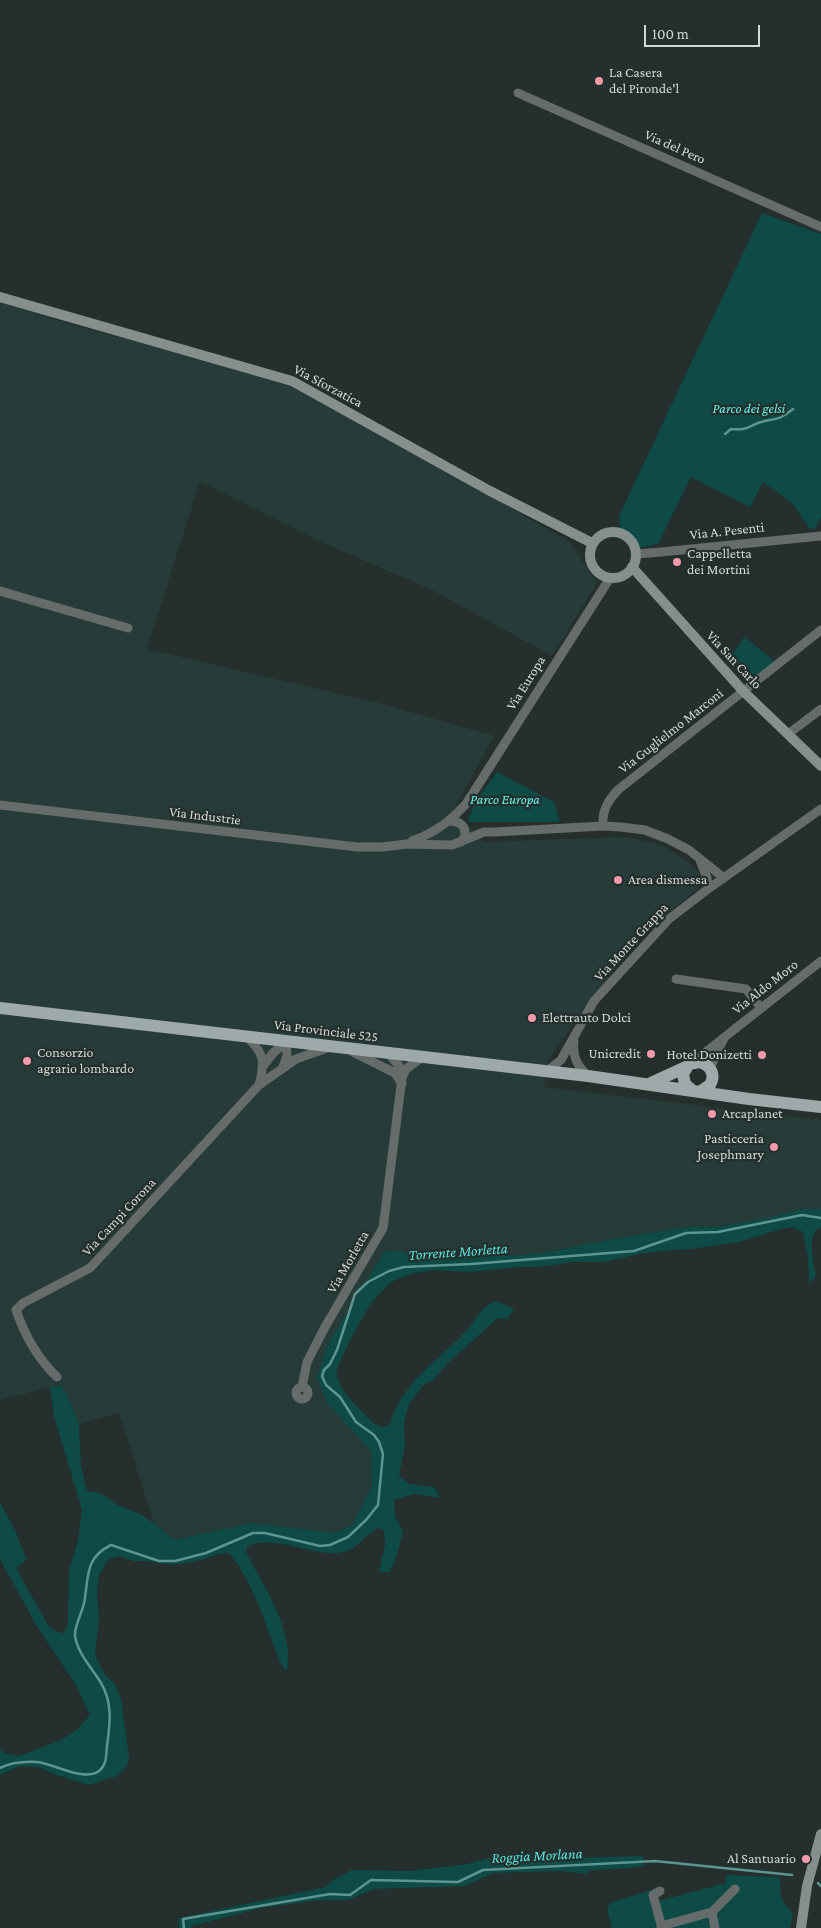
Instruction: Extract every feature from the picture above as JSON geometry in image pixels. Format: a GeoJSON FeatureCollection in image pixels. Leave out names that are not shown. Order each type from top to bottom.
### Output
{"type":"FeatureCollection","features":[{"type":"Feature","properties":{"kind":"main road","name":"Via Provinciale 525"},"geometry":{"type":"LineString","coordinates":[[0,1008],[588,1076],[821,1107]]}},
{"type":"Feature","properties":{"kind":"main road"},"geometry":{"type":"LineString","coordinates":[[648,1084],[688,1065],[703,1062],[721,1087],[735,1097]]}},
{"type":"Feature","properties":{"kind":"main road"},"geometry":{"type":"LineString","coordinates":[[688,1065],[683,1079],[686,1086],[696,1091],[709,1087],[712,1072]]}},
{"type":"Feature","properties":{"kind":"street","name":"Via del Pero"},"geometry":{"type":"LineString","coordinates":[[518,93],[821,226]]}},
{"type":"Feature","properties":{"kind":"street","name":"Via Sforzatica"},"geometry":{"type":"LineString","coordinates":[[0,297],[292,381],[490,491],[592,544]]}},
{"type":"Feature","properties":{"kind":"street"},"geometry":{"type":"LineString","coordinates":[[614,531],[622,533],[629,538],[636,554],[632,568],[626,574],[610,578],[598,573],[590,559],[592,544],[602,534],[614,531]]}},
{"type":"Feature","properties":{"kind":"street","name":"Via A. Pesenti"},"geometry":{"type":"LineString","coordinates":[[636,554],[821,536]]}},
{"type":"Feature","properties":{"kind":"street","name":"Via San Carlo"},"geometry":{"type":"LineString","coordinates":[[632,568],[744,692],[821,766]]}},
{"type":"Feature","properties":{"kind":"street","name":"Via Europa"},"geometry":{"type":"LineString","coordinates":[[447,823],[466,804],[610,578]]}},
{"type":"Feature","properties":{"kind":"street"},"geometry":{"type":"LineString","coordinates":[[0,591],[128,628]]}},
{"type":"Feature","properties":{"kind":"street","name":"Via Guglielmo Marconi"},"geometry":{"type":"LineString","coordinates":[[603,826],[602,815],[609,800],[619,789],[821,630]]}},
{"type":"Feature","properties":{"kind":"street"},"geometry":{"type":"LineString","coordinates":[[788,734],[821,709]]}},
{"type":"Feature","properties":{"kind":"street","name":"Via Europa"},"geometry":{"type":"LineString","coordinates":[[464,827],[466,804]]}},
{"type":"Feature","properties":{"kind":"street","name":"Via Industrie"},"geometry":{"type":"LineString","coordinates":[[0,805],[357,848],[406,844],[455,844],[484,832]]}},
{"type":"Feature","properties":{"kind":"street","name":"Via Monte Grappa"},"geometry":{"type":"LineString","coordinates":[[574,1039],[588,1011],[600,994],[669,919],[821,809]]}},
{"type":"Feature","properties":{"kind":"street","name":"Via Industrie"},"geometry":{"type":"LineString","coordinates":[[406,844],[429,835],[447,823],[458,822],[464,827],[484,832],[621,826],[645,830],[668,839],[689,850],[724,878]]}},
{"type":"Feature","properties":{"kind":"street"},"geometry":{"type":"LineString","coordinates":[[447,823],[442,829],[442,836],[445,841],[455,844],[465,836],[464,827]]}},
{"type":"Feature","properties":{"kind":"street"},"geometry":{"type":"LineString","coordinates":[[700,859],[707,878],[708,889]]}},
{"type":"Feature","properties":{"kind":"street","name":"Via Aldo Moro"},"geometry":{"type":"LineString","coordinates":[[688,1065],[821,961]]}},
{"type":"Feature","properties":{"kind":"street"},"geometry":{"type":"LineString","coordinates":[[676,979],[746,989],[761,1008]]}},
{"type":"Feature","properties":{"kind":"street","name":"Via Aldo Moro"},"geometry":{"type":"LineString","coordinates":[[712,1072],[726,1036]]}},
{"type":"Feature","properties":{"kind":"street"},"geometry":{"type":"LineString","coordinates":[[247,1037],[260,1051],[264,1066]]}},
{"type":"Feature","properties":{"kind":"street"},"geometry":{"type":"LineString","coordinates":[[545,1072],[561,1060],[574,1039]]}},
{"type":"Feature","properties":{"kind":"street"},"geometry":{"type":"LineString","coordinates":[[574,1039],[573,1048],[576,1061],[580,1069],[588,1076]]}},
{"type":"Feature","properties":{"kind":"street"},"geometry":{"type":"LineString","coordinates":[[281,1069],[286,1061],[286,1042]]}},
{"type":"Feature","properties":{"kind":"street","name":"Via Campi Corona"},"geometry":{"type":"LineString","coordinates":[[259,1085],[264,1066],[273,1053],[286,1042]]}},
{"type":"Feature","properties":{"kind":"street","name":"Via Campi Corona"},"geometry":{"type":"LineString","coordinates":[[57,1377],[43,1364],[24,1332],[16,1310],[23,1302],[90,1268],[259,1085],[296,1059],[329,1047]]}},
{"type":"Feature","properties":{"kind":"street"},"geometry":{"type":"LineString","coordinates":[[348,1049],[390,1070],[402,1081]]}},
{"type":"Feature","properties":{"kind":"street"},"geometry":{"type":"LineString","coordinates":[[389,1054],[399,1066],[402,1081]]}},
{"type":"Feature","properties":{"kind":"street"},"geometry":{"type":"LineString","coordinates":[[402,1081],[406,1069],[421,1058]]}},
{"type":"Feature","properties":{"kind":"street","name":"Via Morletta"},"geometry":{"type":"LineString","coordinates":[[302,1387],[308,1362],[321,1336],[384,1228],[402,1081]]}},
{"type":"Feature","properties":{"kind":"street"},"geometry":{"type":"LineString","coordinates":[[801,1928],[809,1877],[821,1834]]}},
{"type":"Feature","properties":{"kind":"street"},"geometry":{"type":"LineString","coordinates":[[660,1891],[653,1895],[661,1927],[712,1912],[735,1889]]}},
{"type":"Feature","properties":{"kind":"street"},"geometry":{"type":"LineString","coordinates":[[712,1912],[716,1928]]}},
{"type":"Feature","properties":{"kind":"shaded area"},"geometry":{"type":"Polygon","coordinates":[[[0,301],[66,323],[286,381],[569,541],[597,583],[552,656],[432,590],[326,544],[200,481],[147,649],[379,703],[494,736],[454,809],[483,842],[626,837],[662,845],[683,858],[699,872],[701,886],[637,939],[548,1059],[544,1087],[821,1120],[821,1209],[802,1209],[771,1217],[714,1227],[695,1226],[613,1239],[537,1254],[506,1256],[385,1251],[317,1378],[355,1432],[371,1451],[372,1486],[352,1525],[335,1533],[251,1523],[175,1540],[154,1523],[119,1413],[79,1424],[68,1397],[60,1385],[0,1400],[0,301]]]}},
{"type":"Feature","properties":{"kind":"green space","name":"Parco dei gelsi"},"geometry":{"type":"Polygon","coordinates":[[[762,213],[821,234],[821,517],[815,529],[810,529],[792,503],[763,482],[750,507],[691,477],[658,544],[639,548],[633,539],[621,531],[619,516],[762,213]]]}},
{"type":"Feature","properties":{"kind":"green space"},"geometry":{"type":"Polygon","coordinates":[[[744,637],[776,662],[752,680],[747,680],[738,671],[740,669],[730,658],[744,637]]]}},
{"type":"Feature","properties":{"kind":"green space","name":"Parco Europa"},"geometry":{"type":"Polygon","coordinates":[[[497,772],[554,802],[560,822],[468,822],[476,802],[497,772]]]}},
{"type":"Feature","properties":{"kind":"green space"},"geometry":{"type":"Polygon","coordinates":[[[802,1209],[821,1209],[821,1227],[813,1236],[812,1243],[812,1256],[816,1276],[809,1284],[808,1257],[803,1232],[792,1227],[739,1242],[639,1254],[603,1262],[573,1262],[539,1267],[517,1267],[469,1272],[434,1270],[411,1274],[391,1282],[371,1303],[353,1334],[336,1371],[339,1383],[348,1397],[366,1416],[381,1427],[390,1425],[395,1410],[412,1384],[467,1330],[486,1307],[496,1301],[514,1309],[507,1319],[498,1318],[451,1360],[434,1379],[423,1386],[409,1404],[404,1423],[405,1445],[399,1475],[409,1484],[434,1487],[440,1498],[414,1494],[394,1500],[395,1516],[403,1531],[397,1555],[390,1572],[379,1572],[385,1544],[384,1530],[378,1528],[354,1548],[344,1552],[321,1552],[270,1542],[257,1543],[246,1547],[247,1554],[276,1610],[287,1640],[287,1670],[284,1670],[254,1594],[239,1566],[229,1553],[172,1565],[134,1561],[118,1556],[108,1560],[99,1575],[97,1592],[99,1622],[95,1653],[99,1664],[106,1676],[114,1683],[121,1698],[129,1758],[127,1766],[117,1776],[89,1785],[38,1767],[19,1766],[0,1775],[0,1748],[3,1753],[19,1756],[59,1741],[78,1729],[90,1715],[76,1685],[36,1625],[0,1559],[0,1502],[16,1532],[26,1558],[16,1568],[49,1627],[62,1634],[68,1622],[69,1570],[78,1541],[82,1510],[54,1416],[50,1387],[60,1385],[68,1397],[79,1424],[81,1466],[87,1491],[101,1493],[118,1505],[140,1514],[175,1540],[251,1523],[335,1533],[352,1525],[372,1486],[371,1451],[327,1403],[317,1378],[327,1346],[385,1251],[506,1256],[537,1254],[613,1239],[695,1226],[714,1227],[734,1224],[802,1209]]]}},
{"type":"Feature","properties":{"kind":"green space"},"geometry":{"type":"Polygon","coordinates":[[[554,1855],[575,1858],[643,1856],[644,1866],[590,1870],[586,1874],[561,1871],[493,1873],[465,1886],[374,1889],[348,1900],[320,1900],[261,1908],[191,1926],[191,1928],[179,1928],[179,1918],[326,1887],[333,1880],[352,1870],[411,1871],[467,1864],[490,1858],[509,1859],[554,1855]]]}},
{"type":"Feature","properties":{"kind":"green space"},"geometry":{"type":"Polygon","coordinates":[[[726,1875],[780,1877],[782,1897],[793,1913],[790,1928],[612,1928],[607,1909],[610,1903],[654,1889],[658,1901],[726,1883],[726,1875]]]}},
{"type":"Feature","properties":{"kind":"waterway"},"geometry":{"type":"LineString","coordinates":[[725,434],[731,429],[746,428],[760,422],[780,418],[793,409]]}},
{"type":"Feature","properties":{"kind":"waterway","name":"Torrente Morletta"},"geometry":{"type":"LineString","coordinates":[[0,1768],[18,1762],[37,1762],[86,1775],[99,1771],[105,1763],[110,1722],[109,1706],[105,1691],[82,1655],[75,1636],[84,1603],[89,1570],[92,1562],[102,1550],[111,1545],[159,1561],[175,1561],[206,1553],[253,1533],[265,1533],[320,1546],[330,1545],[348,1537],[366,1520],[378,1505],[383,1454],[379,1442],[374,1435],[356,1422],[340,1397],[326,1385],[322,1376],[337,1350],[355,1294],[368,1282],[389,1271],[404,1267],[471,1264],[634,1251],[686,1233],[718,1232],[802,1215],[821,1218]]}},
{"type":"Feature","properties":{"kind":"waterway","name":"Roggia Morlana"},"geometry":{"type":"LineString","coordinates":[[184,1928],[183,1919],[330,1894],[350,1895],[371,1880],[458,1882],[483,1870],[655,1861],[792,1875]]}},
{"type":"Feature","properties":{"kind":"waterway","name":"Roggia Morlana"},"geometry":{"type":"LineString","coordinates":[[818,1883],[821,1886]]}},
{"type":"Feature","properties":{"kind":"place","name":"La Casera del Pironde'l"},"geometry":{"type":"Point","coordinates":[599,81]}},
{"type":"Feature","properties":{"kind":"place","name":"Cappelletta dei Mortini"},"geometry":{"type":"Point","coordinates":[677,562]}},
{"type":"Feature","properties":{"kind":"place","name":"Area dismessa"},"geometry":{"type":"Point","coordinates":[618,880]}},
{"type":"Feature","properties":{"kind":"place","name":"Elettrauto Dolci"},"geometry":{"type":"Point","coordinates":[532,1018]}},
{"type":"Feature","properties":{"kind":"place","name":"Unicredit"},"geometry":{"type":"Point","coordinates":[651,1054]}},
{"type":"Feature","properties":{"kind":"place","name":"Hotel Donizetti"},"geometry":{"type":"Point","coordinates":[762,1055]}},
{"type":"Feature","properties":{"kind":"place","name":"Consorzio agrario lombardo"},"geometry":{"type":"Point","coordinates":[27,1061]}},
{"type":"Feature","properties":{"kind":"place","name":"Arcaplanet"},"geometry":{"type":"Point","coordinates":[712,1114]}},
{"type":"Feature","properties":{"kind":"place","name":"Pasticceria Josephmary"},"geometry":{"type":"Point","coordinates":[774,1147]}},
{"type":"Feature","properties":{"kind":"place","name":"Al Santuario"},"geometry":{"type":"Point","coordinates":[806,1859]}}]}
